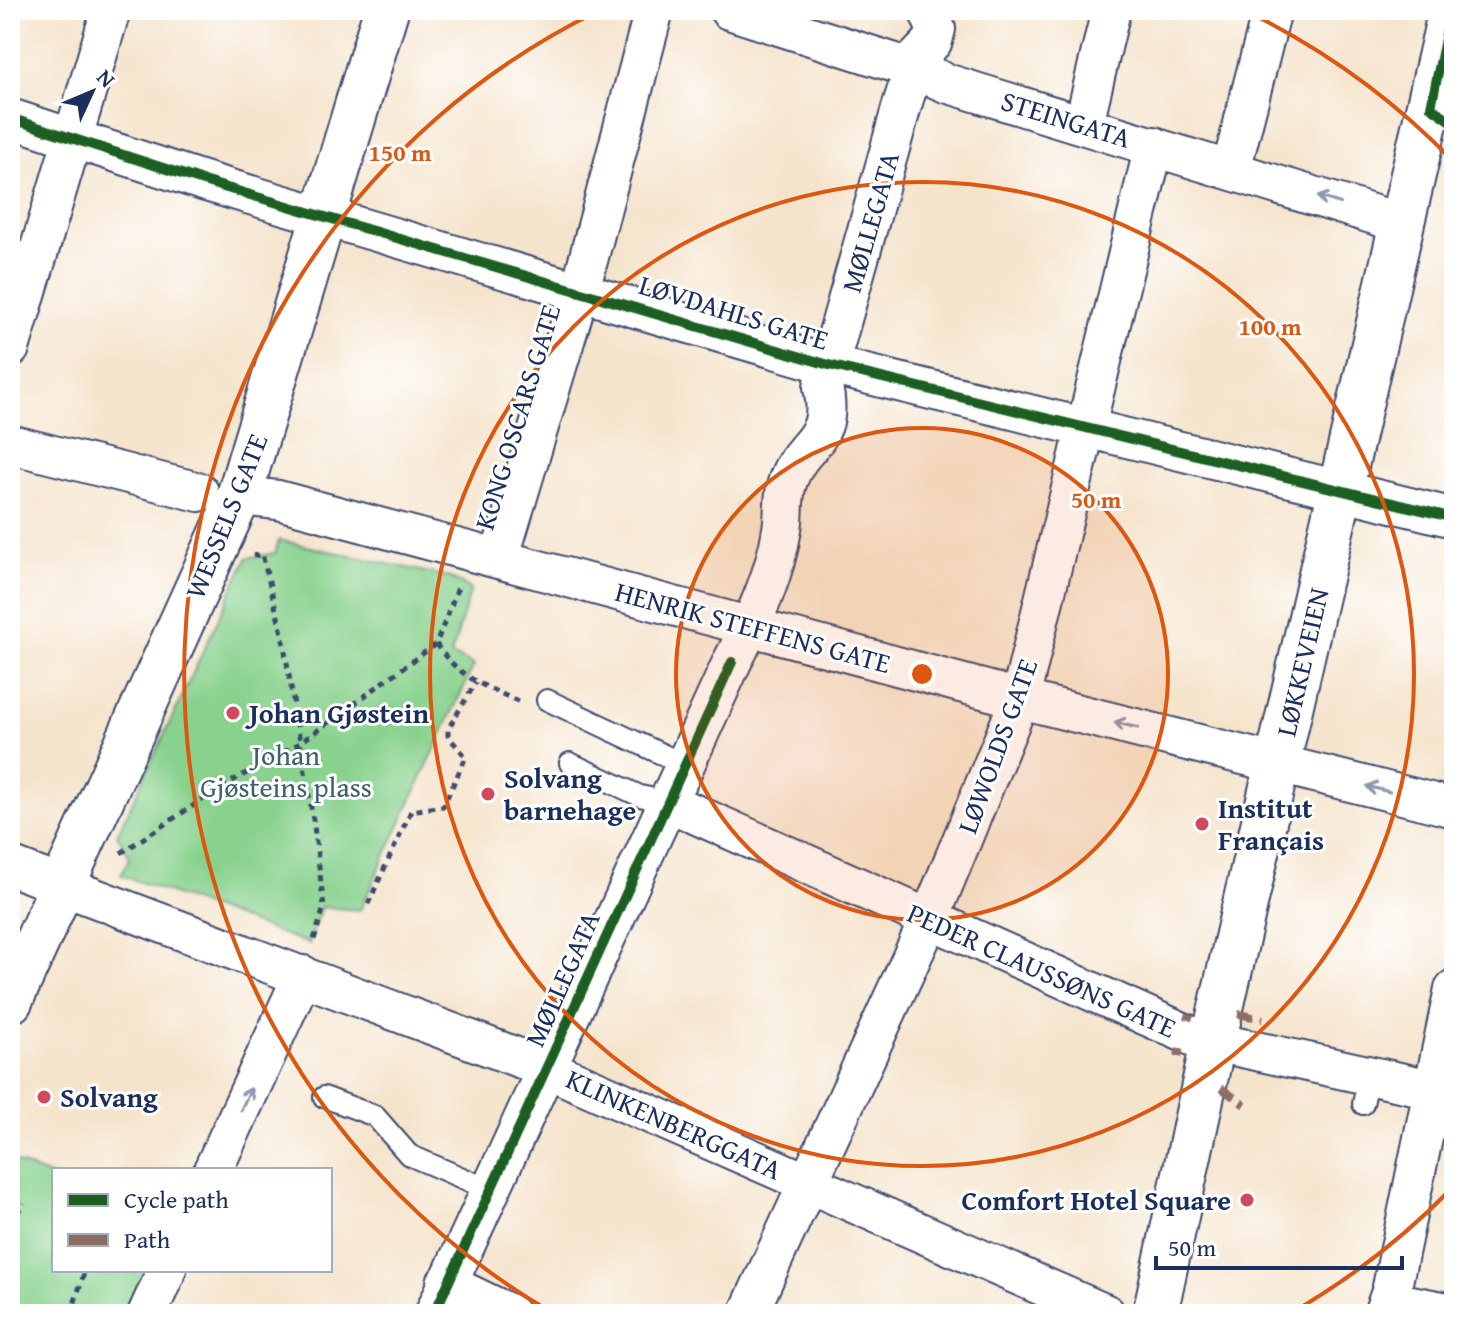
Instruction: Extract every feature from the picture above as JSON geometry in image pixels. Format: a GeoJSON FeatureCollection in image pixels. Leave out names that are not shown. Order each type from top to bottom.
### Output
{"type":"FeatureCollection","features":[{"type":"Feature","properties":{"kind":"main road","name":"WESSELS GATE"},"geometry":{"type":"LineString","coordinates":[[10,1001],[62,887],[327,216],[386,10]]}},
{"type":"Feature","properties":{"kind":"main road","name":"LØKKEVEIEN"},"geometry":{"type":"LineString","coordinates":[[1155,1314],[1213,1043],[1451,10]]}},
{"type":"Feature","properties":{"kind":"street"},"geometry":{"type":"LineString","coordinates":[[10,348],[111,10]]}},
{"type":"Feature","properties":{"kind":"street","name":"KONG OSCARS GATE"},"geometry":{"type":"LineString","coordinates":[[499,559],[580,291],[654,10]]}},
{"type":"Feature","properties":{"kind":"street","name":"STEINGATA"},"geometry":{"type":"LineString","coordinates":[[729,10],[914,69],[946,83],[1404,224]]}},
{"type":"Feature","properties":{"kind":"street","name":"MØLLEGATA"},"geometry":{"type":"LineString","coordinates":[[440,1298],[548,1069],[685,765],[758,614],[782,529],[783,497],[789,476],[818,439],[827,408],[823,387],[914,69],[936,29],[928,10]]}},
{"type":"Feature","properties":{"kind":"street"},"geometry":{"type":"LineString","coordinates":[[1084,123],[1111,10]]}},
{"type":"Feature","properties":{"kind":"street"},"geometry":{"type":"LineString","coordinates":[[1231,170],[1272,10]]}},
{"type":"Feature","properties":{"kind":"street","name":"LØVDAHLS GATE"},"geometry":{"type":"LineString","coordinates":[[10,118],[73,141],[829,365],[1454,518]]}},
{"type":"Feature","properties":{"kind":"street","name":"LØWOLDS GATE"},"geometry":{"type":"LineString","coordinates":[[748,1314],[929,920],[1020,699],[1154,146]]}},
{"type":"Feature","properties":{"kind":"street","name":"HENRIK STEFFENS GATE"},"geometry":{"type":"LineString","coordinates":[[10,444],[219,494],[260,496],[1020,699],[1454,808]]}},
{"type":"Feature","properties":{"kind":"street","name":"PEDER CLAUSSØNS GATE"},"geometry":{"type":"LineString","coordinates":[[668,802],[1213,1043],[1366,1090],[1432,1089]]}},
{"type":"Feature","properties":{"kind":"street","name":"KLINKENBERGGATA"},"geometry":{"type":"LineString","coordinates":[[10,866],[548,1069],[1106,1314]]}},
{"type":"Feature","properties":{"kind":"street"},"geometry":{"type":"LineString","coordinates":[[214,1168],[303,975]]}},
{"type":"Feature","properties":{"kind":"street"},"geometry":{"type":"LineString","coordinates":[[1387,1303],[1392,1232],[1432,1089],[1454,989]]}},
{"type":"Feature","properties":{"kind":"street"},"geometry":{"type":"LineString","coordinates":[[147,1314],[166,1272]]}},
{"type":"Feature","properties":{"kind":"street"},"geometry":{"type":"LineString","coordinates":[[440,1298],[510,1314]]}},
{"type":"Feature","properties":{"kind":"lane"},"geometry":{"type":"LineString","coordinates":[[547,700],[685,765]]}},
{"type":"Feature","properties":{"kind":"lane"},"geometry":{"type":"LineString","coordinates":[[570,763],[640,796],[668,802]]}},
{"type":"Feature","properties":{"kind":"lane"},"geometry":{"type":"LineString","coordinates":[[324,1097],[375,1116],[409,1155],[490,1190]]}},
{"type":"Feature","properties":{"kind":"lane"},"geometry":{"type":"LineString","coordinates":[[1387,1303],[1454,1304]]}},
{"type":"Feature","properties":{"kind":"path"},"geometry":{"type":"LineString","coordinates":[[239,560],[262,554],[282,633],[300,743],[324,907],[303,975]]}},
{"type":"Feature","properties":{"kind":"path"},"geometry":{"type":"LineString","coordinates":[[125,850],[220,788],[300,743],[436,644],[460,582],[499,559]]}},
{"type":"Feature","properties":{"kind":"path"},"geometry":{"type":"LineString","coordinates":[[436,644],[452,667],[476,682],[525,704]]}},
{"type":"Feature","properties":{"kind":"path"},"geometry":{"type":"LineString","coordinates":[[368,904],[411,811],[443,806],[466,757],[448,736],[448,729],[476,682]]}},
{"type":"Feature","properties":{"kind":"path"},"geometry":{"type":"LineString","coordinates":[[10,1223],[24,1203]]}},
{"type":"Feature","properties":{"kind":"path"},"geometry":{"type":"LineString","coordinates":[[71,1314],[84,1272]]}},
{"type":"Feature","properties":{"kind":"green space","name":"Johan Gjøsteins plass"},"geometry":{"type":"Polygon","coordinates":[[[279,540],[448,577],[471,589],[451,655],[474,665],[360,910],[321,907],[309,944],[121,875],[130,857],[117,835],[247,558],[275,553],[279,540]]]}},
{"type":"Feature","properties":{"kind":"green space"},"geometry":{"type":"Polygon","coordinates":[[[10,1160],[52,1177],[52,1272],[149,1272],[130,1314],[10,1314],[10,1160]]]}},
{"type":"Feature","properties":{"kind":"marked path"},"geometry":{"type":"LineString","coordinates":[[1188,1020],[1190,1014]]}},
{"type":"Feature","properties":{"kind":"marked path"},"geometry":{"type":"LineString","coordinates":[[1238,1014],[1263,1019]]}},
{"type":"Feature","properties":{"kind":"marked path"},"geometry":{"type":"LineString","coordinates":[[1178,1057],[1180,1048]]}},
{"type":"Feature","properties":{"kind":"marked path"},"geometry":{"type":"LineString","coordinates":[[1221,1088],[1245,1105]]}},
{"type":"Feature","properties":{"kind":"cycle path"},"geometry":{"type":"LineString","coordinates":[[1451,10],[1431,107],[1454,123]]}},
{"type":"Feature","properties":{"kind":"cycle path"},"geometry":{"type":"LineString","coordinates":[[10,118],[203,181],[829,365],[1454,518]]}},
{"type":"Feature","properties":{"kind":"cycle path"},"geometry":{"type":"LineString","coordinates":[[434,1314],[732,662]]}},
{"type":"Feature","properties":{"kind":"place","name":"Johan Gjøstein"},"geometry":{"type":"Point","coordinates":[233,713]}},
{"type":"Feature","properties":{"kind":"place","name":"Solvang barnehage"},"geometry":{"type":"Point","coordinates":[488,794]}},
{"type":"Feature","properties":{"kind":"place","name":"Institut Français"},"geometry":{"type":"Point","coordinates":[1202,824]}},
{"type":"Feature","properties":{"kind":"place","name":"Solvang"},"geometry":{"type":"Point","coordinates":[44,1097]}},
{"type":"Feature","properties":{"kind":"place","name":"Comfort Hotel Square"},"geometry":{"type":"Point","coordinates":[1247,1200]}}]}
